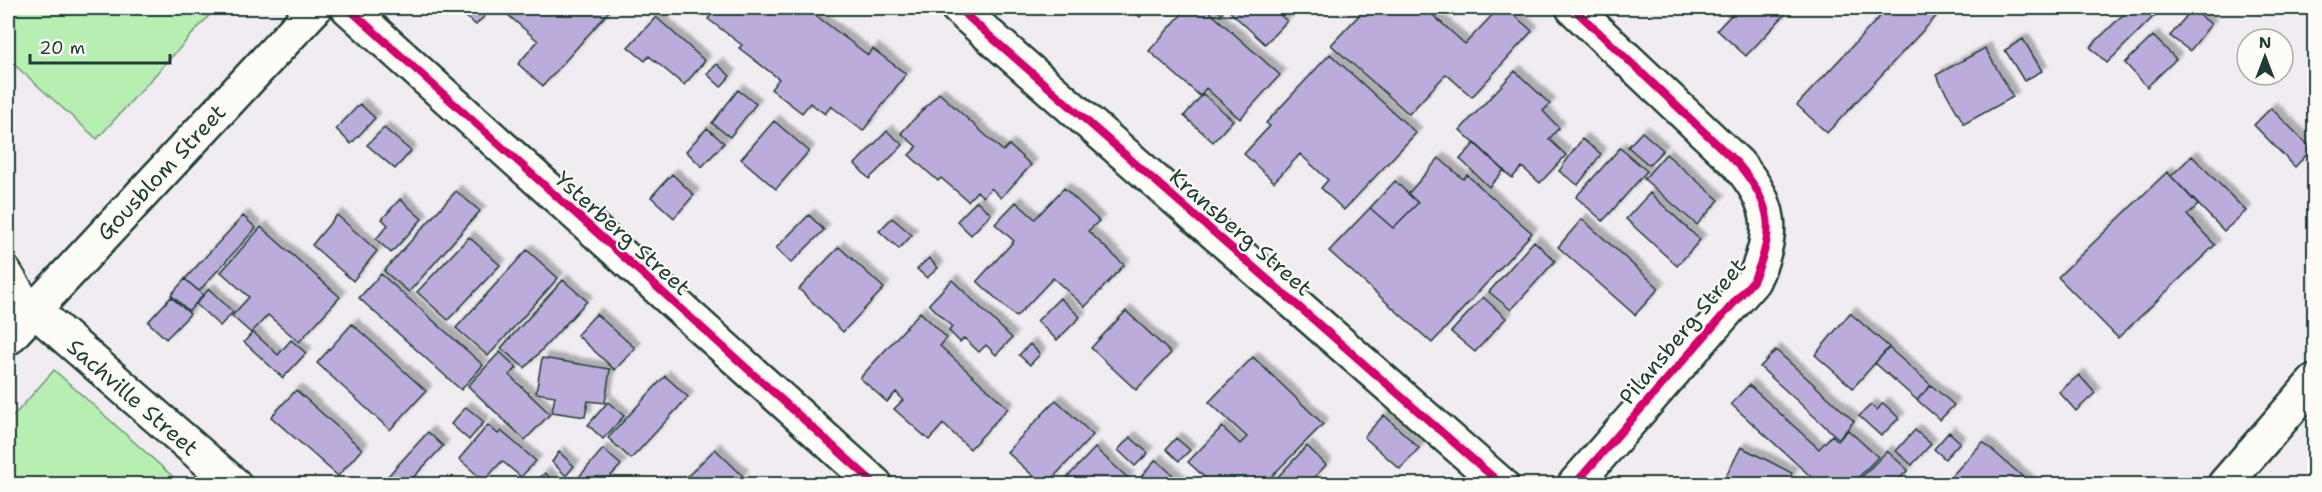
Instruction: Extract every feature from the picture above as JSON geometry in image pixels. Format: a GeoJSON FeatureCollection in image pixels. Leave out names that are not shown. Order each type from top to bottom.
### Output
{"type":"FeatureCollection","features":[{"type":"Feature","properties":{"kind":"street","name":"Gousblom Street"},"geometry":{"type":"LineString","coordinates":[[8,338],[315,8]]}},
{"type":"Feature","properties":{"kind":"street","name":"Ysterberg Street"},"geometry":{"type":"LineString","coordinates":[[348,8],[875,484]]}},
{"type":"Feature","properties":{"kind":"street","name":"Kransberg Street"},"geometry":{"type":"LineString","coordinates":[[958,8],[1501,484]]}},
{"type":"Feature","properties":{"kind":"street","name":"Pilansberg Street"},"geometry":{"type":"LineString","coordinates":[[1573,8],[1738,165],[1758,188],[1768,221],[1767,252],[1753,281],[1575,484]]}},
{"type":"Feature","properties":{"kind":"street","name":"Sachville Street"},"geometry":{"type":"LineString","coordinates":[[33,309],[234,484]]}},
{"type":"Feature","properties":{"kind":"street"},"geometry":{"type":"LineString","coordinates":[[2225,484],[2314,382]]}},
{"type":"Feature","properties":{"kind":"lane"},"geometry":{"type":"LineString","coordinates":[[8,269],[33,309]]}},
{"type":"Feature","properties":{"kind":"green space"},"geometry":{"type":"Polygon","coordinates":[[[8,8],[216,8],[97,139],[8,59],[8,8]]]}},
{"type":"Feature","properties":{"kind":"green space"},"geometry":{"type":"Polygon","coordinates":[[[54,370],[181,484],[8,484],[8,422],[54,370]]]}},
{"type":"Feature","properties":{"kind":"building"},"geometry":{"type":"Polygon","coordinates":[[[455,8],[492,8],[476,25],[455,8]]]}},
{"type":"Feature","properties":{"kind":"building"},"geometry":{"type":"Polygon","coordinates":[[[500,8],[612,8],[543,86],[518,64],[538,41],[500,8]]]}},
{"type":"Feature","properties":{"kind":"building"},"geometry":{"type":"Polygon","coordinates":[[[717,8],[806,8],[868,55],[873,49],[906,74],[863,131],[831,106],[825,114],[810,103],[802,113],[771,89],[779,79],[739,48],[742,45],[708,19],[717,8]]]}},
{"type":"Feature","properties":{"kind":"building"},"geometry":{"type":"Polygon","coordinates":[[[1129,8],[1149,8],[1140,17],[1129,8]]]}},
{"type":"Feature","properties":{"kind":"building"},"geometry":{"type":"Polygon","coordinates":[[[1187,8],[1205,8],[1280,75],[1240,119],[1206,88],[1200,96],[1149,51],[1187,8]]]}},
{"type":"Feature","properties":{"kind":"building"},"geometry":{"type":"Polygon","coordinates":[[[1215,8],[1226,8],[1221,14],[1215,8]]]}},
{"type":"Feature","properties":{"kind":"building"},"geometry":{"type":"Polygon","coordinates":[[[1226,8],[1272,8],[1287,21],[1265,44],[1226,8]]]}},
{"type":"Feature","properties":{"kind":"building"},"geometry":{"type":"Polygon","coordinates":[[[1297,8],[1314,8],[1307,16],[1297,8]]]}},
{"type":"Feature","properties":{"kind":"building"},"geometry":{"type":"Polygon","coordinates":[[[1366,8],[1425,8],[1465,44],[1499,8],[1506,8],[1532,31],[1472,97],[1446,74],[1409,114],[1331,45],[1366,8]]]}},
{"type":"Feature","properties":{"kind":"building"},"geometry":{"type":"Polygon","coordinates":[[[1738,8],[1791,8],[1746,56],[1717,30],[1738,8]]]}},
{"type":"Feature","properties":{"kind":"building"},"geometry":{"type":"Polygon","coordinates":[[[1888,8],[1944,8],[1827,133],[1797,105],[1888,8]]]}},
{"type":"Feature","properties":{"kind":"building"},"geometry":{"type":"Polygon","coordinates":[[[2130,8],[2162,8],[2107,63],[2090,47],[2130,8]]]}},
{"type":"Feature","properties":{"kind":"building"},"geometry":{"type":"Polygon","coordinates":[[[2192,9],[2211,24],[2190,51],[2170,36],[2192,9]]]}},
{"type":"Feature","properties":{"kind":"building"},"geometry":{"type":"Polygon","coordinates":[[[656,17],[705,61],[684,85],[649,56],[645,61],[628,47],[656,17]]]}},
{"type":"Feature","properties":{"kind":"building"},"geometry":{"type":"Polygon","coordinates":[[[2153,36],[2176,59],[2147,87],[2125,63],[2153,36]]]}},
{"type":"Feature","properties":{"kind":"building"},"geometry":{"type":"Polygon","coordinates":[[[2023,39],[2042,71],[2024,81],[2005,50],[2023,39]]]}},
{"type":"Feature","properties":{"kind":"building"},"geometry":{"type":"Polygon","coordinates":[[[1985,48],[2013,97],[1964,124],[1936,75],[1985,48]]]}},
{"type":"Feature","properties":{"kind":"building"},"geometry":{"type":"Polygon","coordinates":[[[1330,54],[1416,133],[1344,210],[1321,188],[1328,180],[1300,154],[1274,182],[1244,154],[1270,126],[1266,123],[1330,54]]]}},
{"type":"Feature","properties":{"kind":"building"},"geometry":{"type":"Polygon","coordinates":[[[717,64],[730,76],[721,87],[707,74],[717,64]]]}},
{"type":"Feature","properties":{"kind":"building"},"geometry":{"type":"Polygon","coordinates":[[[1515,71],[1550,104],[1543,111],[1559,128],[1549,139],[1566,155],[1540,183],[1522,167],[1512,178],[1460,130],[1515,71]]]}},
{"type":"Feature","properties":{"kind":"building"},"geometry":{"type":"Polygon","coordinates":[[[738,90],[756,104],[730,137],[712,123],[738,90]]]}},
{"type":"Feature","properties":{"kind":"building"},"geometry":{"type":"Polygon","coordinates":[[[939,93],[1003,151],[1009,145],[1031,165],[1001,198],[991,188],[983,197],[977,191],[968,201],[941,178],[938,181],[909,155],[917,147],[901,133],[939,93]]]}},
{"type":"Feature","properties":{"kind":"building"},"geometry":{"type":"Polygon","coordinates":[[[1203,94],[1233,120],[1213,142],[1184,116],[1203,94]]]}},
{"type":"Feature","properties":{"kind":"building"},"geometry":{"type":"Polygon","coordinates":[[[360,104],[375,118],[351,144],[336,129],[360,104]]]}},
{"type":"Feature","properties":{"kind":"building"},"geometry":{"type":"Polygon","coordinates":[[[2271,108],[2312,149],[2295,167],[2254,125],[2271,108]]]}},
{"type":"Feature","properties":{"kind":"building"},"geometry":{"type":"Polygon","coordinates":[[[774,121],[809,151],[776,189],[741,159],[774,121]]]}},
{"type":"Feature","properties":{"kind":"building"},"geometry":{"type":"Polygon","coordinates":[[[384,128],[411,151],[395,169],[367,145],[384,128]]]}},
{"type":"Feature","properties":{"kind":"building"},"geometry":{"type":"Polygon","coordinates":[[[707,128],[724,143],[702,167],[686,151],[707,128]]]}},
{"type":"Feature","properties":{"kind":"building"},"geometry":{"type":"Polygon","coordinates":[[[887,131],[903,145],[869,179],[855,164],[887,131]]]}},
{"type":"Feature","properties":{"kind":"building"},"geometry":{"type":"Polygon","coordinates":[[[1642,132],[1663,150],[1649,165],[1628,147],[1642,132]]]}},
{"type":"Feature","properties":{"kind":"building"},"geometry":{"type":"Polygon","coordinates":[[[1582,139],[1601,154],[1578,185],[1559,171],[1582,139]]]}},
{"type":"Feature","properties":{"kind":"building"},"geometry":{"type":"Polygon","coordinates":[[[1475,143],[1504,170],[1489,187],[1460,159],[1475,143]]]}},
{"type":"Feature","properties":{"kind":"building"},"geometry":{"type":"Polygon","coordinates":[[[1620,148],[1647,171],[1603,221],[1576,197],[1620,148]]]}},
{"type":"Feature","properties":{"kind":"building"},"geometry":{"type":"Polygon","coordinates":[[[1666,154],[1719,200],[1697,225],[1644,179],[1666,154]]]}},
{"type":"Feature","properties":{"kind":"building"},"geometry":{"type":"Polygon","coordinates":[[[2192,156],[2246,211],[2224,231],[2171,176],[2192,156]]]}},
{"type":"Feature","properties":{"kind":"building"},"geometry":{"type":"Polygon","coordinates":[[[1439,158],[1463,179],[1467,175],[1532,233],[1432,343],[1329,251],[1370,208],[1393,228],[1418,203],[1408,194],[1439,158]]]}},
{"type":"Feature","properties":{"kind":"building"},"geometry":{"type":"Polygon","coordinates":[[[2167,172],[2198,205],[2187,215],[2215,245],[2118,338],[2058,277],[2167,172]]]}},
{"type":"Feature","properties":{"kind":"building"},"geometry":{"type":"Polygon","coordinates":[[[672,174],[694,195],[674,218],[651,197],[672,174]]]}},
{"type":"Feature","properties":{"kind":"building"},"geometry":{"type":"Polygon","coordinates":[[[1395,181],[1418,203],[1393,228],[1370,208],[1395,181]]]}},
{"type":"Feature","properties":{"kind":"building"},"geometry":{"type":"Polygon","coordinates":[[[1064,188],[1099,221],[1088,231],[1124,265],[1085,307],[1053,278],[1016,317],[977,281],[1014,241],[995,224],[1016,202],[1035,219],[1064,188]]]}},
{"type":"Feature","properties":{"kind":"building"},"geometry":{"type":"Polygon","coordinates":[[[456,191],[480,211],[409,292],[384,271],[456,191]]]}},
{"type":"Feature","properties":{"kind":"building"},"geometry":{"type":"Polygon","coordinates":[[[1650,193],[1700,240],[1677,266],[1626,219],[1650,193]]]}},
{"type":"Feature","properties":{"kind":"building"},"geometry":{"type":"Polygon","coordinates":[[[400,199],[422,219],[391,253],[376,239],[388,225],[382,219],[400,199]]]}},
{"type":"Feature","properties":{"kind":"building"},"geometry":{"type":"Polygon","coordinates":[[[977,201],[991,214],[971,235],[957,221],[977,201]]]}},
{"type":"Feature","properties":{"kind":"building"},"geometry":{"type":"Polygon","coordinates":[[[337,215],[377,251],[353,281],[312,245],[337,215]]]}},
{"type":"Feature","properties":{"kind":"building"},"geometry":{"type":"Polygon","coordinates":[[[809,215],[824,230],[791,263],[776,248],[809,215]]]}},
{"type":"Feature","properties":{"kind":"building"},"geometry":{"type":"Polygon","coordinates":[[[243,216],[256,228],[199,291],[185,279],[243,216]]]}},
{"type":"Feature","properties":{"kind":"building"},"geometry":{"type":"Polygon","coordinates":[[[892,218],[912,235],[899,249],[879,231],[892,218]]]}},
{"type":"Feature","properties":{"kind":"building"},"geometry":{"type":"Polygon","coordinates":[[[1582,219],[1659,288],[1635,315],[1558,247],[1582,219]]]}},
{"type":"Feature","properties":{"kind":"building"},"geometry":{"type":"Polygon","coordinates":[[[261,227],[340,297],[299,342],[268,315],[251,333],[232,316],[249,297],[221,272],[261,227]]]}},
{"type":"Feature","properties":{"kind":"building"},"geometry":{"type":"Polygon","coordinates":[[[469,237],[500,265],[448,320],[417,292],[469,237]]]}},
{"type":"Feature","properties":{"kind":"building"},"geometry":{"type":"Polygon","coordinates":[[[1534,241],[1555,261],[1511,310],[1489,292],[1534,241]]]}},
{"type":"Feature","properties":{"kind":"building"},"geometry":{"type":"Polygon","coordinates":[[[839,247],[884,288],[843,332],[799,289],[839,247]]]}},
{"type":"Feature","properties":{"kind":"building"},"geometry":{"type":"Polygon","coordinates":[[[527,250],[558,278],[488,356],[456,328],[527,250]]]}},
{"type":"Feature","properties":{"kind":"building"},"geometry":{"type":"Polygon","coordinates":[[[929,258],[938,268],[927,278],[917,269],[929,258]]]}},
{"type":"Feature","properties":{"kind":"building"},"geometry":{"type":"Polygon","coordinates":[[[381,274],[483,365],[461,390],[359,298],[381,274]]]}},
{"type":"Feature","properties":{"kind":"building"},"geometry":{"type":"Polygon","coordinates":[[[185,279],[203,295],[189,311],[171,295],[185,279]]]}},
{"type":"Feature","properties":{"kind":"building"},"geometry":{"type":"Polygon","coordinates":[[[563,280],[587,301],[525,368],[501,348],[563,280]]]}},
{"type":"Feature","properties":{"kind":"building"},"geometry":{"type":"Polygon","coordinates":[[[952,280],[1012,338],[996,355],[986,345],[979,352],[964,338],[960,342],[949,331],[952,327],[929,304],[952,280]]]}},
{"type":"Feature","properties":{"kind":"building"},"geometry":{"type":"Polygon","coordinates":[[[209,289],[233,312],[220,326],[196,304],[209,289]]]}},
{"type":"Feature","properties":{"kind":"building"},"geometry":{"type":"Polygon","coordinates":[[[171,297],[190,314],[166,339],[148,322],[171,297]]]}},
{"type":"Feature","properties":{"kind":"building"},"geometry":{"type":"Polygon","coordinates":[[[1483,297],[1506,318],[1475,352],[1451,332],[1483,297]]]}},
{"type":"Feature","properties":{"kind":"building"},"geometry":{"type":"Polygon","coordinates":[[[1060,298],[1080,317],[1057,340],[1037,321],[1060,298]]]}},
{"type":"Feature","properties":{"kind":"building"},"geometry":{"type":"Polygon","coordinates":[[[1126,311],[1171,353],[1136,390],[1091,348],[1126,311]]]}},
{"type":"Feature","properties":{"kind":"building"},"geometry":{"type":"Polygon","coordinates":[[[920,312],[947,338],[940,346],[1008,408],[970,449],[943,424],[929,440],[894,409],[903,400],[896,392],[887,402],[860,378],[920,312]]]}},
{"type":"Feature","properties":{"kind":"building"},"geometry":{"type":"Polygon","coordinates":[[[1850,313],[1889,347],[1853,388],[1815,355],[1850,313]]]}},
{"type":"Feature","properties":{"kind":"building"},"geometry":{"type":"Polygon","coordinates":[[[596,314],[635,348],[615,370],[577,335],[596,314]]]}},
{"type":"Feature","properties":{"kind":"building"},"geometry":{"type":"Polygon","coordinates":[[[352,324],[426,391],[390,430],[317,363],[352,324]]]}},
{"type":"Feature","properties":{"kind":"building"},"geometry":{"type":"Polygon","coordinates":[[[253,332],[278,355],[291,340],[306,353],[283,378],[244,342],[253,332]]]}},
{"type":"Feature","properties":{"kind":"building"},"geometry":{"type":"Polygon","coordinates":[[[1030,344],[1040,354],[1030,365],[1019,355],[1030,344]]]}},
{"type":"Feature","properties":{"kind":"building"},"geometry":{"type":"Polygon","coordinates":[[[1889,348],[1931,385],[1917,400],[1875,363],[1889,348]]]}},
{"type":"Feature","properties":{"kind":"building"},"geometry":{"type":"Polygon","coordinates":[[[1776,350],[1854,421],[1839,439],[1760,367],[1776,350]]]}},
{"type":"Feature","properties":{"kind":"building"},"geometry":{"type":"Polygon","coordinates":[[[500,352],[517,368],[509,375],[550,414],[525,440],[468,386],[500,352]]]}},
{"type":"Feature","properties":{"kind":"building"},"geometry":{"type":"Polygon","coordinates":[[[1253,357],[1323,424],[1264,484],[1212,484],[1188,462],[1222,427],[1240,444],[1247,437],[1209,402],[1253,357]]]}},
{"type":"Feature","properties":{"kind":"building"},"geometry":{"type":"Polygon","coordinates":[[[542,358],[610,369],[605,403],[588,401],[585,417],[552,412],[555,396],[536,393],[542,358]]]}},
{"type":"Feature","properties":{"kind":"building"},"geometry":{"type":"Polygon","coordinates":[[[2079,375],[2095,393],[2076,411],[2059,392],[2079,375]]]}},
{"type":"Feature","properties":{"kind":"building"},"geometry":{"type":"Polygon","coordinates":[[[665,376],[688,397],[631,459],[608,438],[665,376]]]}},
{"type":"Feature","properties":{"kind":"building"},"geometry":{"type":"Polygon","coordinates":[[[1749,385],[1819,449],[1832,435],[1838,441],[1848,430],[1878,457],[1852,484],[1819,484],[1731,404],[1749,385]]]}},
{"type":"Feature","properties":{"kind":"building"},"geometry":{"type":"Polygon","coordinates":[[[1931,385],[1954,405],[1940,420],[1917,400],[1931,385]]]}},
{"type":"Feature","properties":{"kind":"building"},"geometry":{"type":"Polygon","coordinates":[[[296,390],[362,449],[338,476],[271,417],[296,390]]]}},
{"type":"Feature","properties":{"kind":"building"},"geometry":{"type":"Polygon","coordinates":[[[1056,400],[1093,435],[1047,484],[1042,484],[1007,452],[1056,400]]]}},
{"type":"Feature","properties":{"kind":"building"},"geometry":{"type":"Polygon","coordinates":[[[608,402],[624,416],[603,439],[588,425],[608,402]]]}},
{"type":"Feature","properties":{"kind":"building"},"geometry":{"type":"Polygon","coordinates":[[[1883,403],[1899,418],[1881,436],[1859,416],[1871,405],[1877,410],[1883,403]]]}},
{"type":"Feature","properties":{"kind":"building"},"geometry":{"type":"Polygon","coordinates":[[[466,407],[484,422],[469,440],[451,424],[466,407]]]}},
{"type":"Feature","properties":{"kind":"building"},"geometry":{"type":"Polygon","coordinates":[[[1384,415],[1419,448],[1400,469],[1364,437],[1384,415]]]}},
{"type":"Feature","properties":{"kind":"building"},"geometry":{"type":"Polygon","coordinates":[[[488,425],[498,434],[501,431],[536,461],[521,477],[502,461],[484,481],[459,459],[488,425]]]}},
{"type":"Feature","properties":{"kind":"building"},"geometry":{"type":"Polygon","coordinates":[[[1915,430],[1931,444],[1912,465],[1896,451],[1915,430]]]}},
{"type":"Feature","properties":{"kind":"building"},"geometry":{"type":"Polygon","coordinates":[[[428,432],[443,446],[407,484],[397,484],[388,476],[428,432]]]}},
{"type":"Feature","properties":{"kind":"building"},"geometry":{"type":"Polygon","coordinates":[[[1949,432],[1960,442],[1945,459],[1934,449],[1949,432]]]}},
{"type":"Feature","properties":{"kind":"building"},"geometry":{"type":"Polygon","coordinates":[[[1130,437],[1148,453],[1135,466],[1118,450],[1130,437]]]}},
{"type":"Feature","properties":{"kind":"building"},"geometry":{"type":"Polygon","coordinates":[[[1176,438],[1190,450],[1179,461],[1166,449],[1176,438]]]}},
{"type":"Feature","properties":{"kind":"building"},"geometry":{"type":"Polygon","coordinates":[[[1983,442],[2031,484],[1955,484],[1949,479],[1983,442]]]}},
{"type":"Feature","properties":{"kind":"building"},"geometry":{"type":"Polygon","coordinates":[[[1307,446],[1326,465],[1308,484],[1271,484],[1307,446]]]}},
{"type":"Feature","properties":{"kind":"building"},"geometry":{"type":"Polygon","coordinates":[[[1741,447],[1792,473],[1787,484],[1722,484],[1741,447]]]}},
{"type":"Feature","properties":{"kind":"building"},"geometry":{"type":"Polygon","coordinates":[[[1095,448],[1128,478],[1122,484],[1061,484],[1095,448]]]}},
{"type":"Feature","properties":{"kind":"building"},"geometry":{"type":"Polygon","coordinates":[[[603,449],[621,465],[606,481],[610,484],[573,484],[603,449]]]}},
{"type":"Feature","properties":{"kind":"building"},"geometry":{"type":"Polygon","coordinates":[[[715,449],[743,476],[734,484],[680,484],[715,449]]]}},
{"type":"Feature","properties":{"kind":"building"},"geometry":{"type":"Polygon","coordinates":[[[1887,451],[1908,470],[1894,484],[1855,484],[1887,451]]]}},
{"type":"Feature","properties":{"kind":"building"},"geometry":{"type":"Polygon","coordinates":[[[559,452],[574,466],[566,476],[552,462],[559,452]]]}},
{"type":"Feature","properties":{"kind":"building"},"geometry":{"type":"Polygon","coordinates":[[[1156,460],[1183,484],[1146,484],[1139,479],[1156,460]]]}},
{"type":"Feature","properties":{"kind":"building"},"geometry":{"type":"Polygon","coordinates":[[[545,473],[557,484],[534,484],[545,473]]]}},
{"type":"Feature","properties":{"kind":"cycle path"},"geometry":{"type":"LineString","coordinates":[[348,8],[875,484]]}},
{"type":"Feature","properties":{"kind":"cycle path"},"geometry":{"type":"LineString","coordinates":[[958,8],[1501,484]]}},
{"type":"Feature","properties":{"kind":"cycle path"},"geometry":{"type":"LineString","coordinates":[[1573,8],[1738,164],[1750,179],[1764,206],[1768,233],[1753,281],[1575,484]]}}]}
